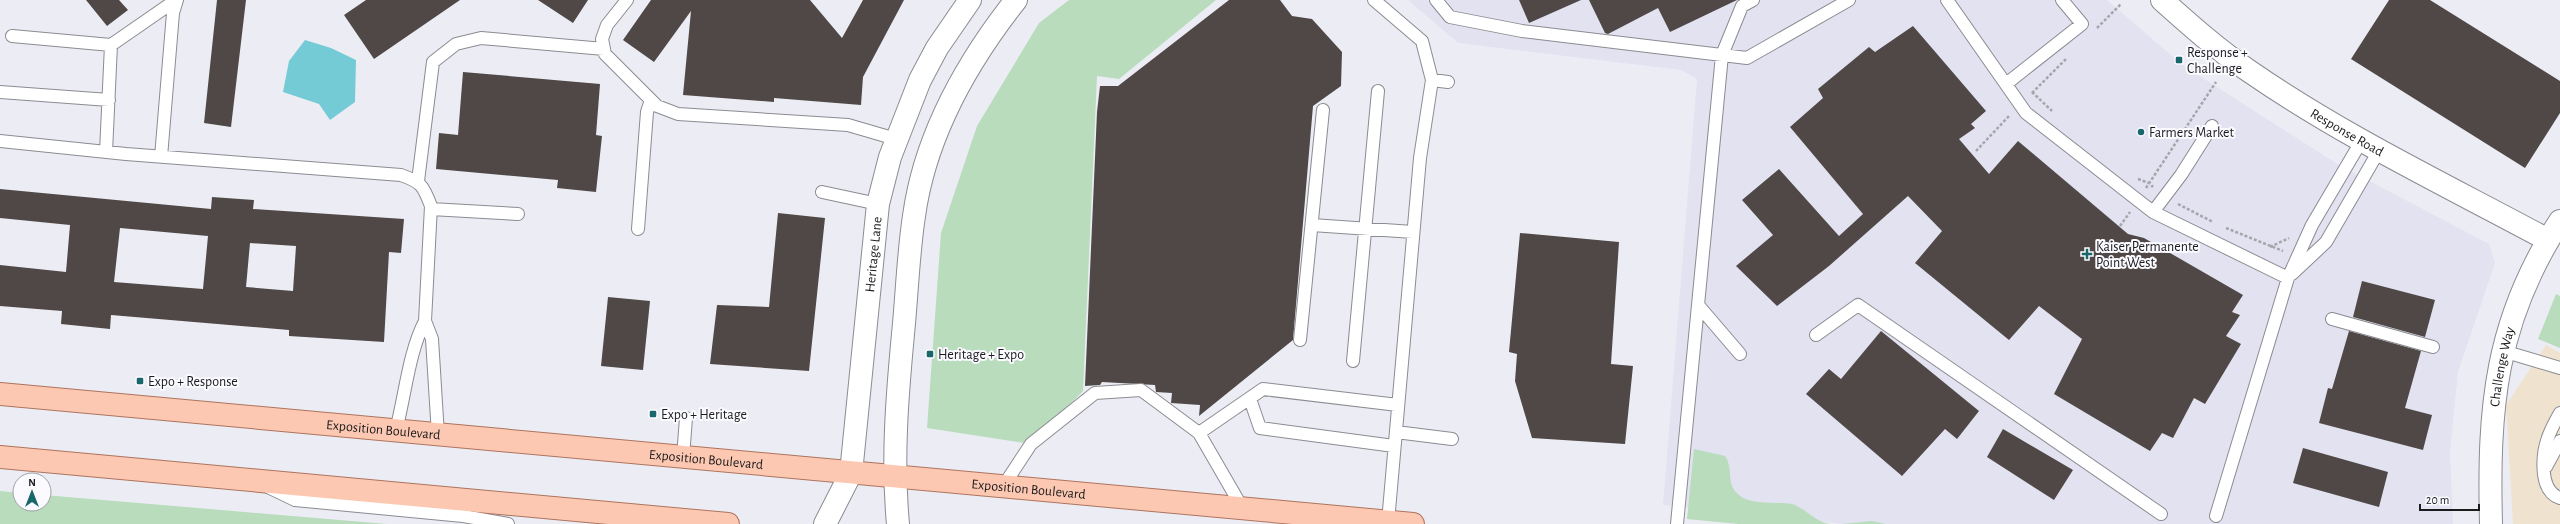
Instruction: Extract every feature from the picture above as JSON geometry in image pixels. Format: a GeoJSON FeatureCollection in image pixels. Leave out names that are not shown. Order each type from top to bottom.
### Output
{"type":"FeatureCollection","features":[{"type":"Feature","properties":{"kind":"main road","name":"Heritage Lane"},"geometry":{"type":"LineString","coordinates":[[825,524],[851,473],[878,204],[896,139],[920,80],[936,48],[970,0]]}},
{"type":"Feature","properties":{"kind":"main road"},"geometry":{"type":"LineString","coordinates":[[898,524],[894,477],[895,420],[914,215],[925,167],[939,128],[969,66],[1016,0]]}},
{"type":"Feature","properties":{"kind":"main road","name":"Response Road"},"geometry":{"type":"LineString","coordinates":[[2162,0],[2200,33],[2248,71],[2299,104],[2371,145],[2548,240]]}},
{"type":"Feature","properties":{"kind":"main road","name":"Challenge Way"},"geometry":{"type":"LineString","coordinates":[[2491,524],[2489,454],[2492,408],[2503,351],[2522,291],[2548,240],[2560,221]]}},
{"type":"Feature","properties":{"kind":"main road","name":"Exposition Boulevard"},"geometry":{"type":"LineString","coordinates":[[0,394],[1002,488],[1412,524]]}},
{"type":"Feature","properties":{"kind":"main road"},"geometry":{"type":"LineString","coordinates":[[0,458],[728,524]]}},
{"type":"Feature","properties":{"kind":"lane"},"geometry":{"type":"LineString","coordinates":[[12,36],[112,45],[176,0]]}},
{"type":"Feature","properties":{"kind":"lane"},"geometry":{"type":"LineString","coordinates":[[161,157],[173,13],[176,0]]}},
{"type":"Feature","properties":{"kind":"lane"},"geometry":{"type":"LineString","coordinates":[[626,0],[607,25],[602,39],[605,54],[657,106],[678,114],[848,125],[896,139]]}},
{"type":"Feature","properties":{"kind":"lane"},"geometry":{"type":"LineString","coordinates":[[1374,0],[1422,41],[1432,80],[1420,158],[1388,522]]}},
{"type":"Feature","properties":{"kind":"lane"},"geometry":{"type":"LineString","coordinates":[[1436,0],[1450,17],[1500,26],[1747,58],[1849,0]]}},
{"type":"Feature","properties":{"kind":"lane"},"geometry":{"type":"LineString","coordinates":[[1677,524],[1722,55],[1742,6],[1752,0]]}},
{"type":"Feature","properties":{"kind":"lane"},"geometry":{"type":"LineString","coordinates":[[1947,0],[2026,113],[2153,212],[2288,278]]}},
{"type":"Feature","properties":{"kind":"lane"},"geometry":{"type":"LineString","coordinates":[[2006,84],[2082,24],[2062,0]]}},
{"type":"Feature","properties":{"kind":"lane"},"geometry":{"type":"LineString","coordinates":[[418,181],[433,62],[456,44],[480,38],[604,49]]}},
{"type":"Feature","properties":{"kind":"lane"},"geometry":{"type":"LineString","coordinates":[[106,152],[112,45]]}},
{"type":"Feature","properties":{"kind":"lane"},"geometry":{"type":"LineString","coordinates":[[1432,80],[1448,82]]}},
{"type":"Feature","properties":{"kind":"lane"},"geometry":{"type":"LineString","coordinates":[[1353,361],[1378,91]]}},
{"type":"Feature","properties":{"kind":"lane"},"geometry":{"type":"LineString","coordinates":[[0,92],[109,100]]}},
{"type":"Feature","properties":{"kind":"lane"},"geometry":{"type":"LineString","coordinates":[[638,229],[647,112],[651,100]]}},
{"type":"Feature","properties":{"kind":"lane"},"geometry":{"type":"LineString","coordinates":[[1300,340],[1323,110]]}},
{"type":"Feature","properties":{"kind":"lane"},"geometry":{"type":"LineString","coordinates":[[2153,212],[2181,175],[2212,126]]}},
{"type":"Feature","properties":{"kind":"lane"},"geometry":{"type":"LineString","coordinates":[[0,141],[161,157],[401,175],[418,181],[425,189],[431,209],[425,321],[432,339],[438,435]]}},
{"type":"Feature","properties":{"kind":"lane"},"geometry":{"type":"LineString","coordinates":[[2216,516],[2288,278],[2312,225],[2371,145]]}},
{"type":"Feature","properties":{"kind":"lane"},"geometry":{"type":"LineString","coordinates":[[2288,278],[2326,242],[2371,145]]}},
{"type":"Feature","properties":{"kind":"lane"},"geometry":{"type":"LineString","coordinates":[[822,192],[878,204]]}},
{"type":"Feature","properties":{"kind":"lane"},"geometry":{"type":"LineString","coordinates":[[431,209],[518,214]]}},
{"type":"Feature","properties":{"kind":"lane"},"geometry":{"type":"LineString","coordinates":[[1312,225],[1413,232]]}},
{"type":"Feature","properties":{"kind":"lane"},"geometry":{"type":"LineString","coordinates":[[1698,305],[1740,354]]}},
{"type":"Feature","properties":{"kind":"lane"},"geometry":{"type":"LineString","coordinates":[[1816,335],[1858,305],[2162,514]]}},
{"type":"Feature","properties":{"kind":"lane"},"geometry":{"type":"LineString","coordinates":[[2332,319],[2433,346]]}},
{"type":"Feature","properties":{"kind":"lane"},"geometry":{"type":"LineString","coordinates":[[396,430],[406,392],[415,339],[425,321]]}},
{"type":"Feature","properties":{"kind":"lane"},"geometry":{"type":"LineString","coordinates":[[2503,351],[2560,368]]}},
{"type":"Feature","properties":{"kind":"lane"},"geometry":{"type":"LineString","coordinates":[[1199,433],[1263,389],[1398,405]]}},
{"type":"Feature","properties":{"kind":"lane"},"geometry":{"type":"LineString","coordinates":[[1002,488],[1031,444],[1095,393],[1141,390],[1199,433],[1243,509]]}},
{"type":"Feature","properties":{"kind":"lane"},"geometry":{"type":"LineString","coordinates":[[1250,398],[1260,428],[1394,446]]}},
{"type":"Feature","properties":{"kind":"lane"},"geometry":{"type":"LineString","coordinates":[[2560,413],[2548,435],[2545,450],[2544,471],[2547,487],[2554,496],[2560,498]]}},
{"type":"Feature","properties":{"kind":"lane"},"geometry":{"type":"LineString","coordinates":[[682,457],[686,418]]}},
{"type":"Feature","properties":{"kind":"lane"},"geometry":{"type":"LineString","coordinates":[[1396,432],[1452,440]]}},
{"type":"Feature","properties":{"kind":"lane"},"geometry":{"type":"LineString","coordinates":[[2544,471],[2560,442]]}},
{"type":"Feature","properties":{"kind":"lane"},"geometry":{"type":"LineString","coordinates":[[257,481],[295,500],[463,516],[508,524]]}},
{"type":"Feature","properties":{"kind":"path"},"geometry":{"type":"LineString","coordinates":[[2093,32],[2121,4]]}},
{"type":"Feature","properties":{"kind":"path"},"geometry":{"type":"LineString","coordinates":[[1976,151],[2071,54]]}},
{"type":"Feature","properties":{"kind":"path"},"geometry":{"type":"LineString","coordinates":[[2120,226],[2216,82]]}},
{"type":"Feature","properties":{"kind":"shaded area","name":"Kaiser Permanente Point West"},"geometry":{"type":"Polygon","coordinates":[[[1408,0],[2107,0],[2184,66],[2339,165],[2489,244],[2495,263],[2458,372],[2450,451],[2453,524],[1844,524],[1663,505],[1697,79],[1681,70],[1458,43],[1408,0]]]}},
{"type":"Feature","properties":{"kind":"shaded area"},"geometry":{"type":"Polygon","coordinates":[[[2546,345],[2560,353],[2560,524],[2513,524],[2506,405],[2546,345]]]}},
{"type":"Feature","properties":{"kind":"green space"},"geometry":{"type":"Polygon","coordinates":[[[1069,0],[1216,0],[1119,79],[1097,76],[1083,391],[1031,444],[927,428],[941,233],[977,126],[1039,23],[1069,0]]]}},
{"type":"Feature","properties":{"kind":"green space"},"geometry":{"type":"Polygon","coordinates":[[[2556,294],[2560,296],[2560,348],[2538,339],[2556,294]]]}},
{"type":"Feature","properties":{"kind":"green space"},"geometry":{"type":"Polygon","coordinates":[[[1694,449],[1725,456],[1729,465],[1731,483],[1735,491],[1740,496],[1754,501],[1792,504],[1820,521],[1830,524],[1738,524],[1687,519],[1694,449]]]}},
{"type":"Feature","properties":{"kind":"green space"},"geometry":{"type":"Polygon","coordinates":[[[0,491],[12,492],[12,512],[52,512],[52,496],[387,524],[0,524],[0,491]]]}},
{"type":"Feature","properties":{"kind":"green space"},"geometry":{"type":"Polygon","coordinates":[[[1872,521],[1886,524],[1842,524],[1872,521]]]}},
{"type":"Feature","properties":{"kind":"water"},"geometry":{"type":"Polygon","coordinates":[[[305,40],[331,48],[356,60],[355,102],[330,120],[319,104],[283,92],[289,61],[305,40]]]}},
{"type":"Feature","properties":{"kind":"building"},"geometry":{"type":"Polygon","coordinates":[[[86,0],[119,0],[128,10],[107,26],[86,0]]]}},
{"type":"Feature","properties":{"kind":"building"},"geometry":{"type":"Polygon","coordinates":[[[217,0],[246,0],[231,127],[204,123],[217,0]]]}},
{"type":"Feature","properties":{"kind":"building"},"geometry":{"type":"Polygon","coordinates":[[[366,0],[460,0],[374,59],[344,15],[366,0]]]}},
{"type":"Feature","properties":{"kind":"building"},"geometry":{"type":"Polygon","coordinates":[[[538,0],[588,0],[573,23],[538,0]]]}},
{"type":"Feature","properties":{"kind":"building"},"geometry":{"type":"Polygon","coordinates":[[[651,0],[810,0],[842,38],[863,0],[904,0],[863,77],[861,105],[774,98],[774,102],[683,95],[691,11],[654,62],[623,40],[651,0]]]}},
{"type":"Feature","properties":{"kind":"building"},"geometry":{"type":"Polygon","coordinates":[[[1229,0],[1280,0],[1292,16],[1312,19],[1342,52],[1341,86],[1313,106],[1293,340],[1199,416],[1200,405],[1171,403],[1172,393],[1156,392],[1155,385],[1102,382],[1100,385],[1085,386],[1097,112],[1100,86],[1118,86],[1229,0]]]}},
{"type":"Feature","properties":{"kind":"building"},"geometry":{"type":"Polygon","coordinates":[[[1519,0],[1581,0],[1529,23],[1519,0]]]}},
{"type":"Feature","properties":{"kind":"building"},"geometry":{"type":"Polygon","coordinates":[[[1589,0],[1737,0],[1670,32],[1658,8],[1608,34],[1605,33],[1589,0]]]}},
{"type":"Feature","properties":{"kind":"building"},"geometry":{"type":"Polygon","coordinates":[[[2389,0],[2430,0],[2560,81],[2560,113],[2525,168],[2351,59],[2389,0]]]}},
{"type":"Feature","properties":{"kind":"building"},"geometry":{"type":"Polygon","coordinates":[[[1913,26],[1986,111],[1971,124],[1975,128],[1959,139],[1989,174],[2018,141],[2128,234],[2144,238],[2243,295],[2232,312],[2240,315],[2226,336],[2241,344],[2205,404],[2194,398],[2173,438],[2162,433],[2150,451],[2054,394],[2082,339],[2039,306],[2009,340],[1915,263],[1942,231],[1908,196],[1829,266],[1777,306],[1736,266],[1773,235],[1742,200],[1779,169],[1839,236],[1863,214],[1790,127],[1823,98],[1818,89],[1869,47],[1875,52],[1913,26]]]}},
{"type":"Feature","properties":{"kind":"building"},"geometry":{"type":"Polygon","coordinates":[[[463,72],[600,84],[596,135],[602,136],[596,192],[557,188],[558,180],[436,169],[439,133],[458,135],[463,72]]]}},
{"type":"Feature","properties":{"kind":"building"},"geometry":{"type":"Polygon","coordinates":[[[0,189],[211,209],[212,197],[254,200],[253,209],[404,219],[401,253],[389,252],[384,342],[289,336],[289,330],[111,315],[110,329],[61,324],[62,311],[0,306],[0,265],[66,272],[70,225],[0,218],[0,189]],[[120,228],[114,282],[203,289],[208,236],[120,228]],[[250,243],[246,287],[293,291],[296,246],[250,243]]]}},
{"type":"Feature","properties":{"kind":"building"},"geometry":{"type":"Polygon","coordinates":[[[778,213],[825,218],[809,371],[710,364],[717,305],[769,307],[778,213]]]}},
{"type":"Feature","properties":{"kind":"building"},"geometry":{"type":"Polygon","coordinates":[[[1520,233],[1619,242],[1611,364],[1633,366],[1625,444],[1532,438],[1515,381],[1517,354],[1509,352],[1520,233]]]}},
{"type":"Feature","properties":{"kind":"building"},"geometry":{"type":"Polygon","coordinates":[[[2362,281],[2435,300],[2425,337],[2353,317],[2362,281]]]}},
{"type":"Feature","properties":{"kind":"building"},"geometry":{"type":"Polygon","coordinates":[[[608,297],[650,301],[643,370],[601,366],[608,297]]]}},
{"type":"Feature","properties":{"kind":"building"},"geometry":{"type":"Polygon","coordinates":[[[1881,331],[1979,411],[1957,439],[1945,429],[1902,476],[1806,394],[1829,369],[1841,379],[1881,331]]]}},
{"type":"Feature","properties":{"kind":"building"},"geometry":{"type":"Polygon","coordinates":[[[2349,331],[2421,351],[2405,408],[2432,415],[2423,450],[2319,423],[2328,388],[2332,389],[2349,331]]]}},
{"type":"Feature","properties":{"kind":"building"},"geometry":{"type":"Polygon","coordinates":[[[2003,429],[2073,470],[2054,500],[1987,457],[2003,429]]]}},
{"type":"Feature","properties":{"kind":"building"},"geometry":{"type":"Polygon","coordinates":[[[2303,448],[2388,472],[2379,507],[2293,483],[2303,448]]]}},
{"type":"Feature","properties":{"kind":"place","name":"Response + Challenge"},"geometry":{"type":"Point","coordinates":[2179,60]}},
{"type":"Feature","properties":{"kind":"place","name":"Farmers Market"},"geometry":{"type":"Point","coordinates":[2141,132]}},
{"type":"Feature","properties":{"kind":"place","name":"Kaiser Permanente Point West"},"geometry":{"type":"Point","coordinates":[2087,254]}},
{"type":"Feature","properties":{"kind":"place","name":"Heritage + Expo"},"geometry":{"type":"Point","coordinates":[930,354]}},
{"type":"Feature","properties":{"kind":"place","name":"Expo + Response"},"geometry":{"type":"Point","coordinates":[140,381]}},
{"type":"Feature","properties":{"kind":"place","name":"Expo + Heritage"},"geometry":{"type":"Point","coordinates":[653,414]}}]}
